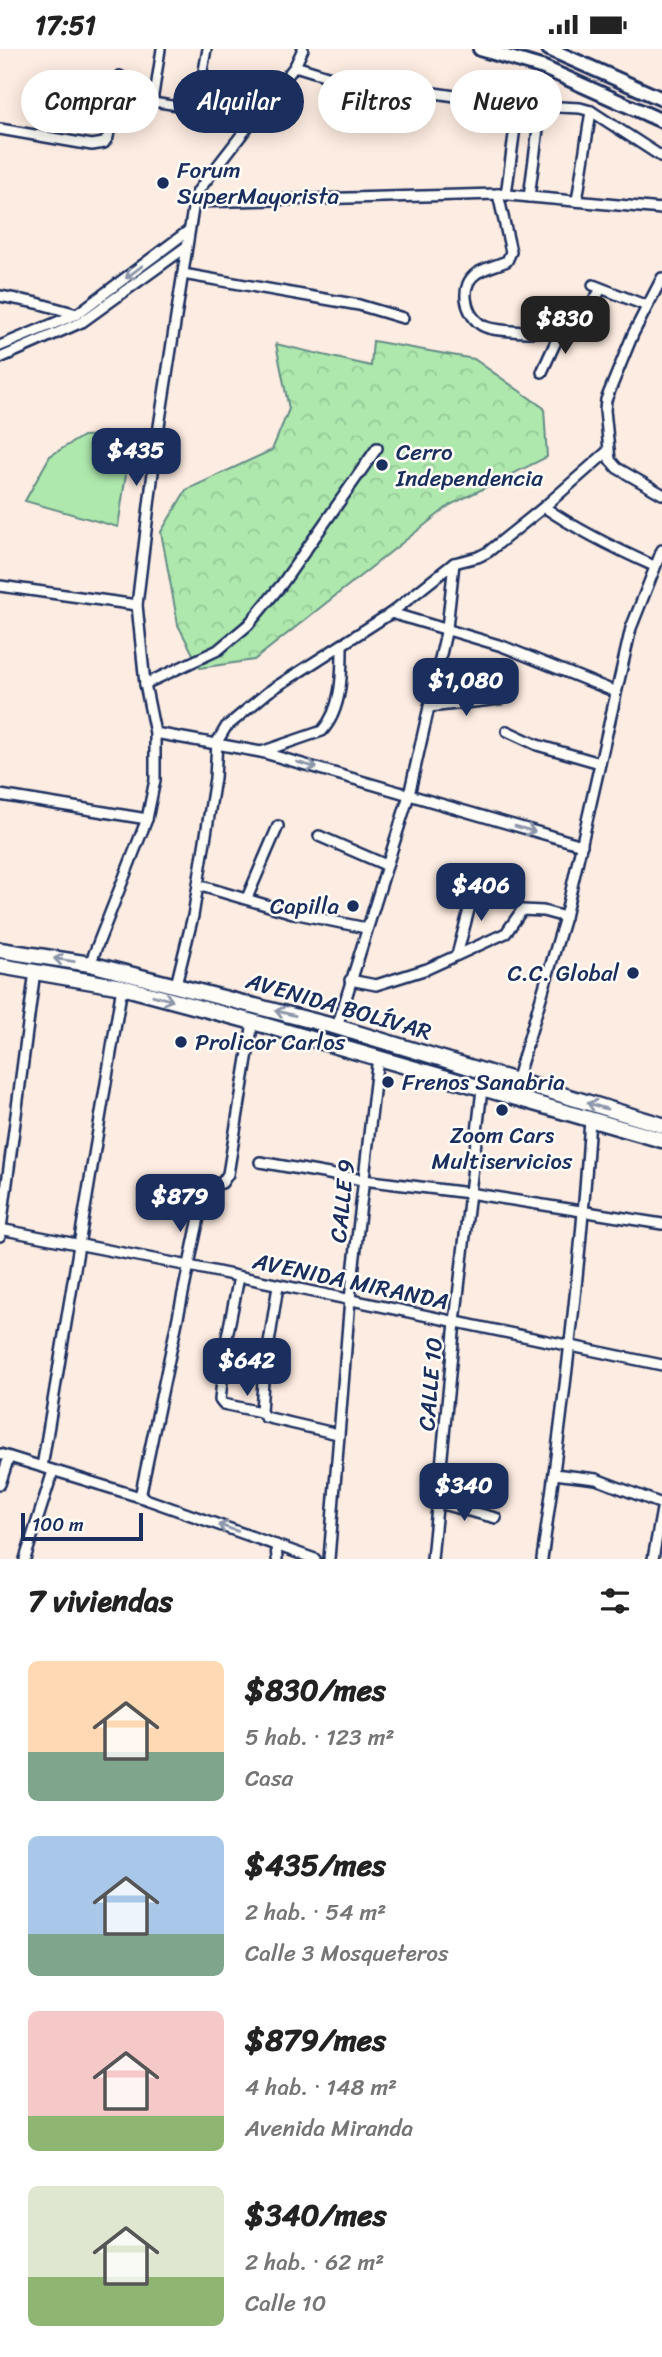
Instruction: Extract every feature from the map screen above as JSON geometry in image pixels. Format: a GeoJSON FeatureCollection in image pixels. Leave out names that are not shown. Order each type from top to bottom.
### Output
{"type":"FeatureCollection","features":[{"type":"Feature","properties":{"kind":"main road","name":"AVENIDA BOLÍVAR"},"geometry":{"type":"LineString","coordinates":[[0,950],[90,964],[337,1027],[662,1125]]}},
{"type":"Feature","properties":{"kind":"main road","name":"AVENIDA BOLÍVAR"},"geometry":{"type":"LineString","coordinates":[[0,966],[122,987],[378,1057],[662,1140]]}},
{"type":"Feature","properties":{"kind":"street"},"geometry":{"type":"LineString","coordinates":[[161,49],[153,102],[196,109],[207,49]]}},
{"type":"Feature","properties":{"kind":"street"},"geometry":{"type":"LineString","coordinates":[[90,964],[147,819],[155,780],[155,733],[145,684],[137,605],[157,439],[194,202],[198,191],[295,66],[303,49]]}},
{"type":"Feature","properties":{"kind":"street"},"geometry":{"type":"LineString","coordinates":[[480,49],[544,68],[662,121]]}},
{"type":"Feature","properties":{"kind":"street"},"geometry":{"type":"LineString","coordinates":[[549,49],[662,99]]}},
{"type":"Feature","properties":{"kind":"street"},"geometry":{"type":"LineString","coordinates":[[295,66],[337,79],[450,95]]}},
{"type":"Feature","properties":{"kind":"street"},"geometry":{"type":"LineString","coordinates":[[562,107],[591,111],[662,157]]}},
{"type":"Feature","properties":{"kind":"street"},"geometry":{"type":"LineString","coordinates":[[577,201],[591,111]]}},
{"type":"Feature","properties":{"kind":"street"},"geometry":{"type":"LineString","coordinates":[[0,129],[21,133]]}},
{"type":"Feature","properties":{"kind":"street"},"geometry":{"type":"LineString","coordinates":[[23,133],[92,145],[104,143],[109,133]]}},
{"type":"Feature","properties":{"kind":"street"},"geometry":{"type":"LineString","coordinates":[[513,133],[502,195],[511,252],[509,258],[470,279],[466,295],[468,307],[474,318],[483,326],[499,330],[539,332],[562,328]]}},
{"type":"Feature","properties":{"kind":"street"},"geometry":{"type":"LineString","coordinates":[[529,197],[537,133]]}},
{"type":"Feature","properties":{"kind":"street"},"geometry":{"type":"LineString","coordinates":[[194,202],[502,195],[662,209]]}},
{"type":"Feature","properties":{"kind":"street"},"geometry":{"type":"LineString","coordinates":[[0,346],[79,318],[188,231]]}},
{"type":"Feature","properties":{"kind":"street"},"geometry":{"type":"LineString","coordinates":[[0,358],[79,318],[186,247]]}},
{"type":"Feature","properties":{"kind":"street"},"geometry":{"type":"LineString","coordinates":[[183,274],[359,305],[403,318]]}},
{"type":"Feature","properties":{"kind":"street"},"geometry":{"type":"LineString","coordinates":[[662,278],[633,334],[606,400],[610,460],[617,468],[662,494]]}},
{"type":"Feature","properties":{"kind":"street"},"geometry":{"type":"LineString","coordinates":[[542,372],[562,328],[593,304],[597,287],[647,306]]}},
{"type":"Feature","properties":{"kind":"street"},"geometry":{"type":"LineString","coordinates":[[0,296],[37,303],[79,318]]}},
{"type":"Feature","properties":{"kind":"street"},"geometry":{"type":"LineString","coordinates":[[145,684],[218,650],[248,625],[289,575],[377,448]]}},
{"type":"Feature","properties":{"kind":"street"},"geometry":{"type":"LineString","coordinates":[[176,985],[193,916],[212,801],[217,742],[226,727],[268,692],[391,613],[454,563],[488,552],[608,451]]}},
{"type":"Feature","properties":{"kind":"street"},"geometry":{"type":"LineString","coordinates":[[544,507],[607,545],[654,566]]}},
{"type":"Feature","properties":{"kind":"street"},"geometry":{"type":"LineString","coordinates":[[512,1097],[565,917],[631,628],[662,550]]}},
{"type":"Feature","properties":{"kind":"street"},"geometry":{"type":"LineString","coordinates":[[337,1027],[409,795],[447,628],[454,563]]}},
{"type":"Feature","properties":{"kind":"street"},"geometry":{"type":"LineString","coordinates":[[0,586],[137,605]]}},
{"type":"Feature","properties":{"kind":"street"},"geometry":{"type":"LineString","coordinates":[[391,613],[502,646],[616,692]]}},
{"type":"Feature","properties":{"kind":"street"},"geometry":{"type":"LineString","coordinates":[[261,752],[322,731],[329,723],[342,677],[342,646]]}},
{"type":"Feature","properties":{"kind":"street"},"geometry":{"type":"LineString","coordinates":[[429,707],[500,699]]}},
{"type":"Feature","properties":{"kind":"street"},"geometry":{"type":"LineString","coordinates":[[507,731],[537,745],[600,763]]}},
{"type":"Feature","properties":{"kind":"street"},"geometry":{"type":"LineString","coordinates":[[155,733],[261,752],[582,845]]}},
{"type":"Feature","properties":{"kind":"street"},"geometry":{"type":"LineString","coordinates":[[0,795],[147,819]]}},
{"type":"Feature","properties":{"kind":"street"},"geometry":{"type":"LineString","coordinates":[[247,898],[278,825]]}},
{"type":"Feature","properties":{"kind":"street"},"geometry":{"type":"LineString","coordinates":[[319,836],[386,865]]}},
{"type":"Feature","properties":{"kind":"street"},"geometry":{"type":"LineString","coordinates":[[457,955],[478,882]]}},
{"type":"Feature","properties":{"kind":"street"},"geometry":{"type":"LineString","coordinates":[[198,885],[293,913],[366,928]]}},
{"type":"Feature","properties":{"kind":"street"},"geometry":{"type":"LineString","coordinates":[[350,980],[376,985],[427,969],[506,933],[522,910],[543,911],[565,917]]}},
{"type":"Feature","properties":{"kind":"street"},"geometry":{"type":"LineString","coordinates":[[0,1232],[36,971]]}},
{"type":"Feature","properties":{"kind":"street"},"geometry":{"type":"LineString","coordinates":[[42,1467],[122,987]]}},
{"type":"Feature","properties":{"kind":"street"},"geometry":{"type":"LineString","coordinates":[[204,1186],[222,1183],[228,1174],[253,1022]]}},
{"type":"Feature","properties":{"kind":"street","name":"CALLE 9"},"geometry":{"type":"LineString","coordinates":[[329,1559],[350,1299],[378,1057]]}},
{"type":"Feature","properties":{"kind":"street","name":"CALLE 10"},"geometry":{"type":"LineString","coordinates":[[432,1559],[455,1322],[482,1089]]}},
{"type":"Feature","properties":{"kind":"street"},"geometry":{"type":"LineString","coordinates":[[542,1559],[584,1211],[590,1119]]}},
{"type":"Feature","properties":{"kind":"street"},"geometry":{"type":"LineString","coordinates":[[260,1162],[662,1224]]}},
{"type":"Feature","properties":{"kind":"street"},"geometry":{"type":"LineString","coordinates":[[140,1497],[201,1208]]}},
{"type":"Feature","properties":{"kind":"street","name":"AVENIDA MIRANDA"},"geometry":{"type":"LineString","coordinates":[[0,1232],[81,1244],[662,1365]]}},
{"type":"Feature","properties":{"kind":"street"},"geometry":{"type":"LineString","coordinates":[[239,1277],[226,1342],[220,1400],[223,1404],[261,1412],[265,1417],[338,1434]]}},
{"type":"Feature","properties":{"kind":"street"},"geometry":{"type":"LineString","coordinates":[[261,1412],[267,1351],[278,1286]]}},
{"type":"Feature","properties":{"kind":"street"},"geometry":{"type":"LineString","coordinates":[[226,1342],[267,1351]]}},
{"type":"Feature","properties":{"kind":"street"},"geometry":{"type":"LineString","coordinates":[[0,1484],[5,1456],[140,1497],[315,1559]]}},
{"type":"Feature","properties":{"kind":"street"},"geometry":{"type":"LineString","coordinates":[[25,1559],[53,1471]]}},
{"type":"Feature","properties":{"kind":"street"},"geometry":{"type":"LineString","coordinates":[[554,1474],[596,1479],[662,1506],[653,1559]]}},
{"type":"Feature","properties":{"kind":"street"},"geometry":{"type":"LineString","coordinates":[[438,1503],[496,1518]]}},
{"type":"Feature","properties":{"kind":"street"},"geometry":{"type":"LineString","coordinates":[[276,1545],[277,1559]]}},
{"type":"Feature","properties":{"kind":"green space"},"geometry":{"type":"Polygon","coordinates":[[[373,341],[474,359],[544,408],[547,457],[450,505],[254,660],[200,668],[178,625],[161,532],[186,490],[272,450],[289,409],[276,344],[371,366],[373,341]]]}},
{"type":"Feature","properties":{"kind":"green space"},"geometry":{"type":"Polygon","coordinates":[[[132,434],[118,527],[25,501],[50,456],[83,436],[132,434]]]}},
{"type":"Feature","properties":{"kind":"place","name":"Forum SuperMayorista"},"geometry":{"type":"Point","coordinates":[163,183]}},
{"type":"Feature","properties":{"kind":"place","name":"Cerro Independencia"},"geometry":{"type":"Point","coordinates":[382,465]}},
{"type":"Feature","properties":{"kind":"place","name":"Capilla"},"geometry":{"type":"Point","coordinates":[353,906]}},
{"type":"Feature","properties":{"kind":"place","name":"C.C. Global"},"geometry":{"type":"Point","coordinates":[633,973]}},
{"type":"Feature","properties":{"kind":"place","name":"Prolicor Carlos"},"geometry":{"type":"Point","coordinates":[181,1042]}},
{"type":"Feature","properties":{"kind":"place","name":"Frenos Sanabria"},"geometry":{"type":"Point","coordinates":[388,1082]}},
{"type":"Feature","properties":{"kind":"place","name":"Zoom Cars Multiservicios"},"geometry":{"type":"Point","coordinates":[502,1110]}}]}
